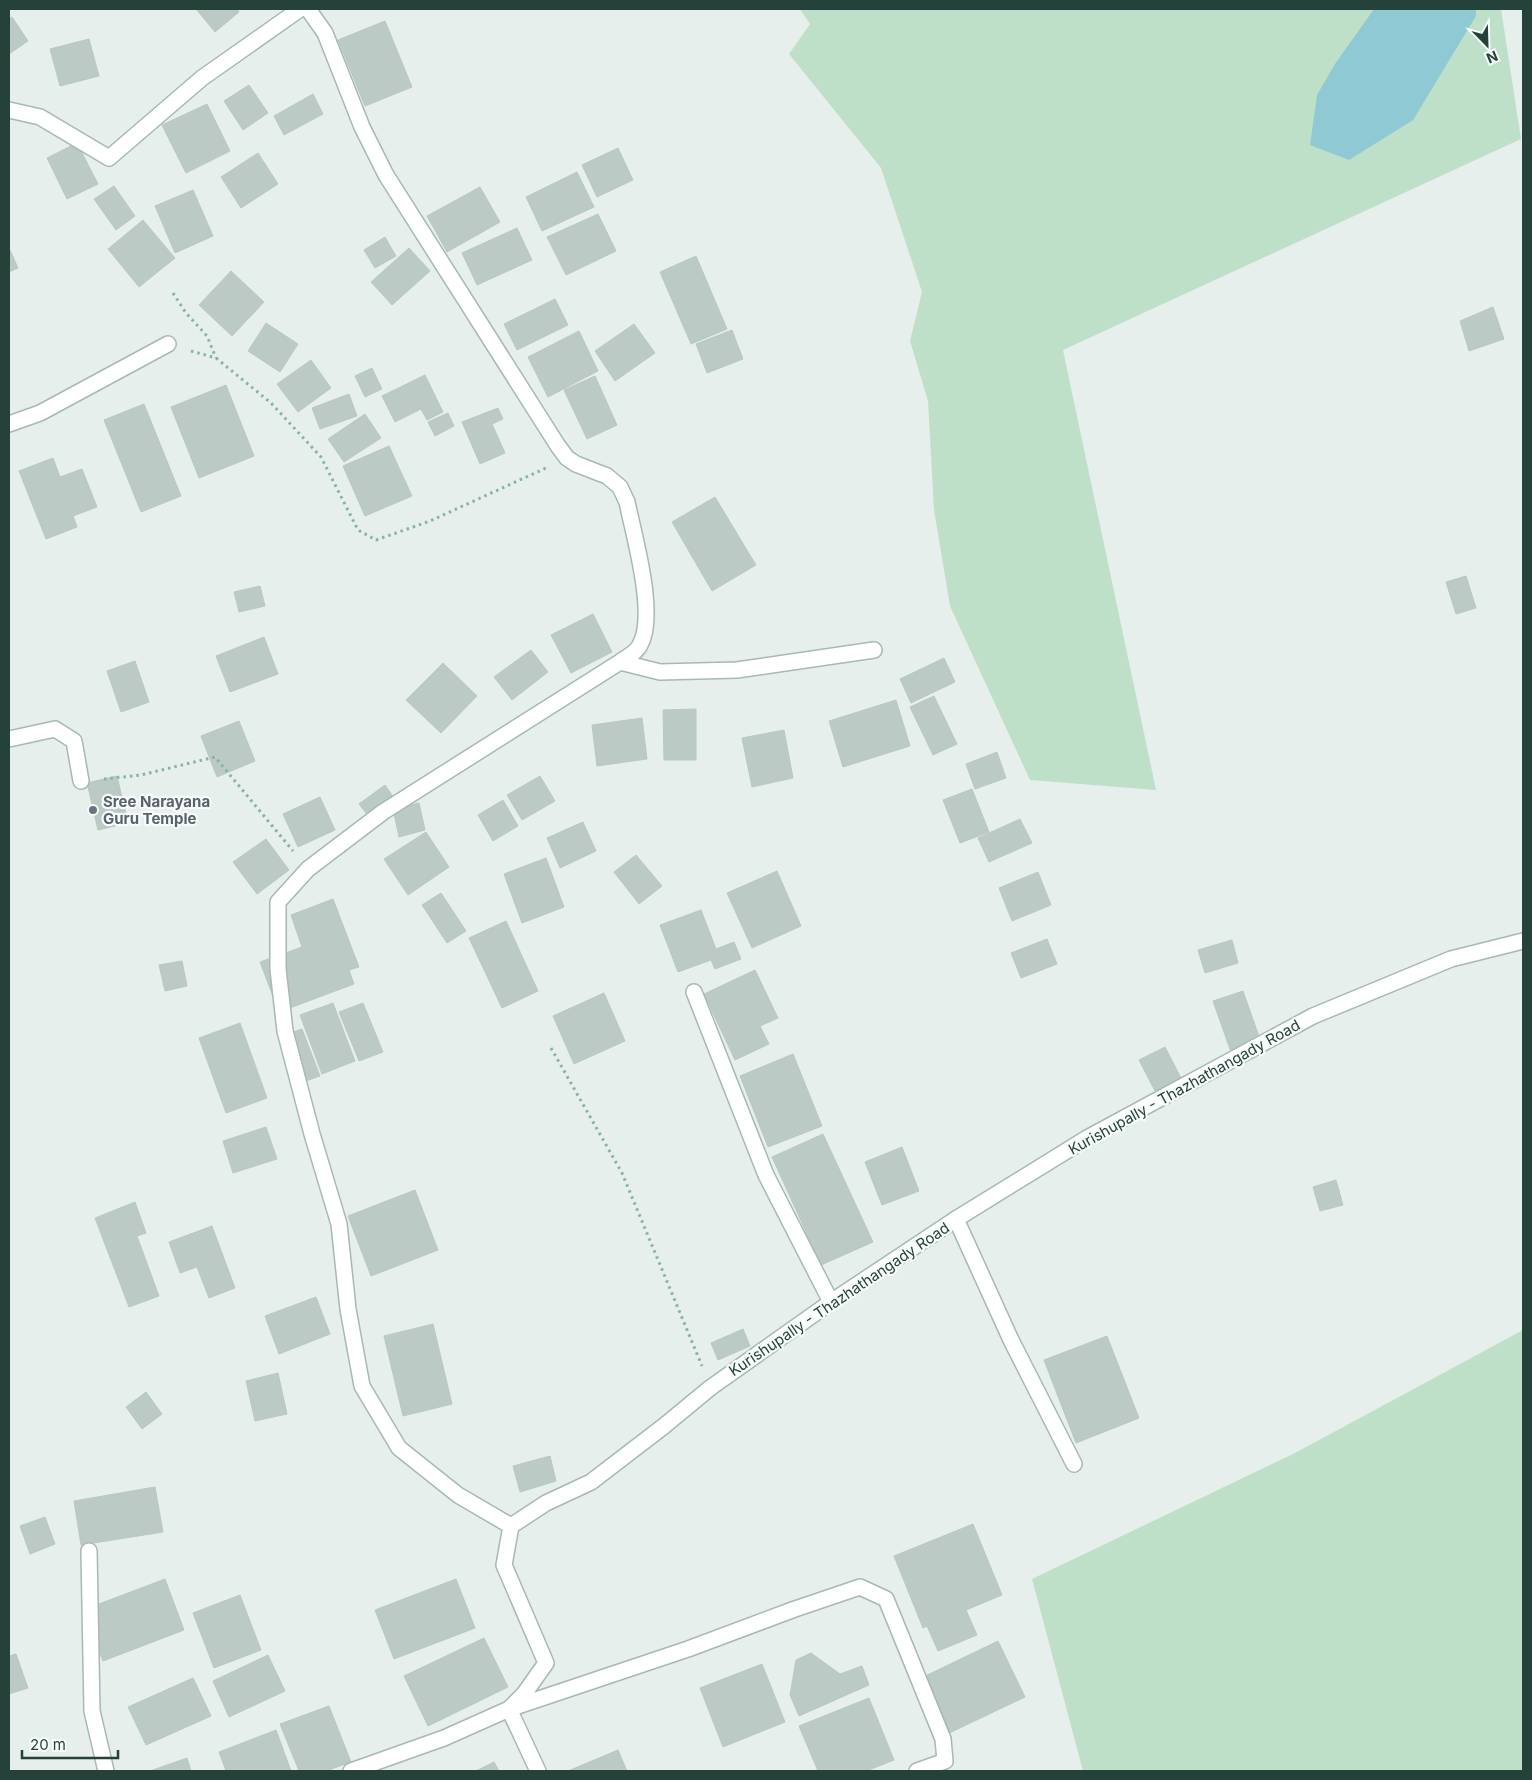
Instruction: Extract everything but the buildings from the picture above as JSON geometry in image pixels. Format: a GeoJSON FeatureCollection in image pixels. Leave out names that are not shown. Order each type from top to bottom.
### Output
{"type":"FeatureCollection","features":[{"type":"Feature","properties":{"kind":"street"},"geometry":{"type":"LineString","coordinates":[[9,110],[40,117],[109,158],[202,78],[300,9]]}},
{"type":"Feature","properties":{"kind":"street"},"geometry":{"type":"LineString","coordinates":[[308,9],[325,33],[362,127],[386,175],[558,446],[567,458],[576,464],[607,476],[620,487],[627,502],[647,599],[646,630],[640,647],[620,662],[383,812],[308,869],[278,902],[278,969],[285,1031],[312,1134],[339,1224],[348,1309],[362,1386],[400,1448],[458,1495],[511,1526],[504,1565],[546,1663],[524,1694],[509,1709]]}},
{"type":"Feature","properties":{"kind":"street"},"geometry":{"type":"LineString","coordinates":[[9,424],[40,413],[168,344]]}},
{"type":"Feature","properties":{"kind":"street"},"geometry":{"type":"LineString","coordinates":[[620,662],[660,672],[737,670],[874,650]]}},
{"type":"Feature","properties":{"kind":"street"},"geometry":{"type":"LineString","coordinates":[[9,739],[55,729],[74,741],[81,781]]}},
{"type":"Feature","properties":{"kind":"street","name":"Kurishupally - Thazhathangady Road"},"geometry":{"type":"LineString","coordinates":[[511,1526],[546,1502],[591,1482],[710,1388],[831,1302],[956,1219],[1089,1137],[1313,1016],[1451,959],[1523,941]]}},
{"type":"Feature","properties":{"kind":"street"},"geometry":{"type":"LineString","coordinates":[[694,992],[766,1175],[831,1302]]}},
{"type":"Feature","properties":{"kind":"street"},"geometry":{"type":"LineString","coordinates":[[956,1219],[1011,1340],[1074,1464]]}},
{"type":"Feature","properties":{"kind":"street"},"geometry":{"type":"LineString","coordinates":[[89,1551],[92,1711],[106,1771]]}},
{"type":"Feature","properties":{"kind":"street"},"geometry":{"type":"LineString","coordinates":[[350,1771],[444,1738],[509,1709],[688,1650],[794,1609],[860,1587],[886,1599],[943,1739],[948,1766],[917,1771]]}},
{"type":"Feature","properties":{"kind":"street"},"geometry":{"type":"LineString","coordinates":[[509,1709],[538,1771]]}},
{"type":"Feature","properties":{"kind":"path"},"geometry":{"type":"LineString","coordinates":[[173,293],[186,313],[207,336],[216,358],[271,403],[321,457],[358,530],[376,540],[430,522],[567,458]]}},
{"type":"Feature","properties":{"kind":"path"},"geometry":{"type":"LineString","coordinates":[[81,781],[141,775],[215,757],[308,869]]}},
{"type":"Feature","properties":{"kind":"path"},"geometry":{"type":"LineString","coordinates":[[551,1048],[622,1173],[710,1388]]}},
{"type":"Feature","properties":{"kind":"green space"},"geometry":{"type":"Polygon","coordinates":[[[800,9],[1501,9],[1521,139],[1063,350],[1156,790],[1030,780],[950,606],[934,510],[928,401],[910,341],[922,292],[881,168],[789,54],[810,24],[800,9]]]}},
{"type":"Feature","properties":{"kind":"green space"},"geometry":{"type":"Polygon","coordinates":[[[1523,1330],[1523,1771],[1083,1771],[1032,1579],[1295,1453],[1523,1330]]]}},
{"type":"Feature","properties":{"kind":"water"},"geometry":{"type":"Polygon","coordinates":[[[1374,9],[1476,9],[1476,16],[1413,120],[1349,160],[1310,145],[1317,95],[1335,64],[1374,9]]]}},
{"type":"Feature","properties":{"kind":"place","name":"Sree Narayana Guru Temple"},"geometry":{"type":"Point","coordinates":[93,810]}}]}
